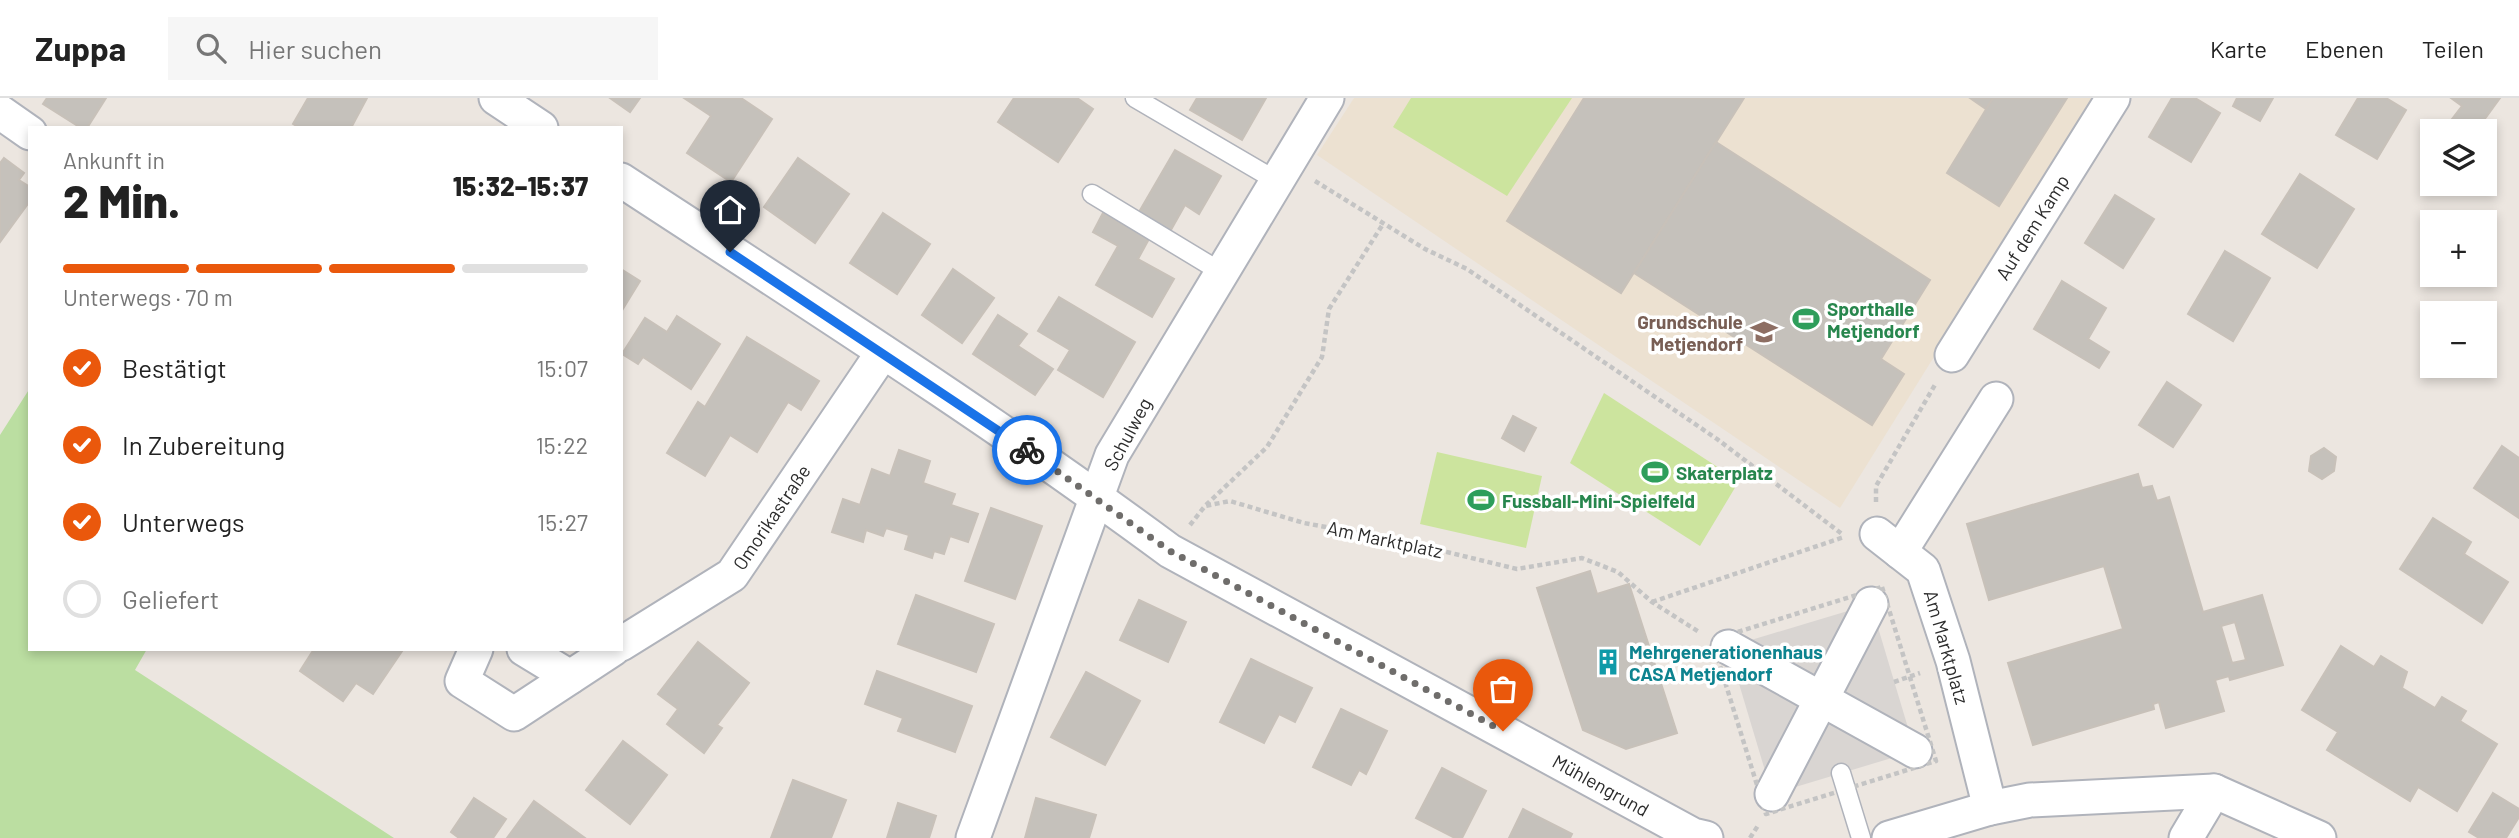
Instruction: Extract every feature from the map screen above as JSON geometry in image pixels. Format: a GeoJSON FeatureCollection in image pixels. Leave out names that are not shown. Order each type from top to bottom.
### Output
{"type":"FeatureCollection","features":[{"type":"Feature","properties":{"kind":"street"},"geometry":{"type":"LineString","coordinates":[[496,98],[538,126]]}},
{"type":"Feature","properties":{"kind":"street","name":"Schulweg"},"geometry":{"type":"LineString","coordinates":[[973,838],[1112,455],[1327,98]]}},
{"type":"Feature","properties":{"kind":"street","name":"Auf dem Kamp"},"geometry":{"type":"LineString","coordinates":[[1952,355],[2113,98]]}},
{"type":"Feature","properties":{"kind":"street"},"geometry":{"type":"LineString","coordinates":[[0,112],[28,132]]}},
{"type":"Feature","properties":{"kind":"street","name":"Mühlengrund"},"geometry":{"type":"LineString","coordinates":[[623,181],[883,352],[1097,497],[1170,551],[1693,835],[1706,838]]}},
{"type":"Feature","properties":{"kind":"street","name":"Omorikastraße"},"geometry":{"type":"LineString","coordinates":[[623,643],[732,575],[883,352]]}},
{"type":"Feature","properties":{"kind":"street"},"geometry":{"type":"LineString","coordinates":[[1772,794],[1821,697],[1872,562],[1996,399]]}},
{"type":"Feature","properties":{"kind":"street","name":"Am Marktplatz"},"geometry":{"type":"LineString","coordinates":[[1872,562],[1923,570],[1953,661],[1990,808]]}},
{"type":"Feature","properties":{"kind":"street"},"geometry":{"type":"LineString","coordinates":[[1728,647],[1915,751]]}},
{"type":"Feature","properties":{"kind":"street"},"geometry":{"type":"LineString","coordinates":[[475,651],[462,681],[514,714],[610,651]]}},
{"type":"Feature","properties":{"kind":"street"},"geometry":{"type":"LineString","coordinates":[[527,651],[570,677]]}},
{"type":"Feature","properties":{"kind":"street"},"geometry":{"type":"LineString","coordinates":[[2186,838],[2214,790]]}},
{"type":"Feature","properties":{"kind":"street"},"geometry":{"type":"LineString","coordinates":[[1889,838],[1990,808],[2030,800],[2214,790],[2319,838]]}},
{"type":"Feature","properties":{"kind":"lane"},"geometry":{"type":"LineString","coordinates":[[1135,98],[1280,172]]}},
{"type":"Feature","properties":{"kind":"lane"},"geometry":{"type":"LineString","coordinates":[[1092,194],[1221,272]]}},
{"type":"Feature","properties":{"kind":"lane"},"geometry":{"type":"LineString","coordinates":[[1841,774],[1861,838]]}},
{"type":"Feature","properties":{"kind":"path"},"geometry":{"type":"LineString","coordinates":[[1280,172],[1467,269],[1717,439],[1872,562]]}},
{"type":"Feature","properties":{"kind":"path"},"geometry":{"type":"LineString","coordinates":[[1170,551],[1205,506],[1267,447],[1322,357],[1329,309],[1383,224]]}},
{"type":"Feature","properties":{"kind":"path"},"geometry":{"type":"LineString","coordinates":[[1872,562],[1876,486],[1952,355]]}},
{"type":"Feature","properties":{"kind":"path","name":"Am Marktplatz"},"geometry":{"type":"LineString","coordinates":[[1205,506],[1230,501],[1304,523],[1396,540],[1517,569],[1581,558],[1618,572],[1652,602],[1728,647]]}},
{"type":"Feature","properties":{"kind":"path"},"geometry":{"type":"LineString","coordinates":[[1652,602],[1872,562]]}},
{"type":"Feature","properties":{"kind":"shaded area","name":"Grundschule Metjendorf"},"geometry":{"type":"Polygon","coordinates":[[[1354,98],[2095,98],[1840,508],[1317,155],[1354,98]]]}},
{"type":"Feature","properties":{"kind":"shaded area"},"geometry":{"type":"Polygon","coordinates":[[[1871,604],[1915,751],[1772,794],[1728,647],[1871,604]]]}},
{"type":"Feature","properties":{"kind":"green space"},"geometry":{"type":"Polygon","coordinates":[[[1411,98],[1572,98],[1507,196],[1393,127],[1411,98]]]}},
{"type":"Feature","properties":{"kind":"green space"},"geometry":{"type":"Polygon","coordinates":[[[28,391],[28,651],[146,651],[135,670],[394,838],[0,838],[0,435],[28,391]]]}},
{"type":"Feature","properties":{"kind":"green space","name":"Skaterplatz"},"geometry":{"type":"Polygon","coordinates":[[[1604,393],[1739,481],[1700,546],[1570,463],[1604,393]]]}},
{"type":"Feature","properties":{"kind":"green space","name":"Fussball-Mini-Spielfeld"},"geometry":{"type":"Polygon","coordinates":[[[1437,452],[1542,476],[1526,548],[1420,524],[1437,452]]]}},
{"type":"Feature","properties":{"kind":"building"},"geometry":{"type":"Polygon","coordinates":[[[47,98],[106,98],[88,126],[78,126],[43,104],[47,98]]]}},
{"type":"Feature","properties":{"kind":"building"},"geometry":{"type":"Polygon","coordinates":[[[308,98],[367,98],[352,126],[293,124],[308,98]]]}},
{"type":"Feature","properties":{"kind":"building"},"geometry":{"type":"Polygon","coordinates":[[[610,98],[640,98],[630,112],[610,98]]]}},
{"type":"Feature","properties":{"kind":"building"},"geometry":{"type":"Polygon","coordinates":[[[684,98],[741,98],[772,119],[731,182],[687,153],[711,116],[684,98]]]}},
{"type":"Feature","properties":{"kind":"building"},"geometry":{"type":"Polygon","coordinates":[[[1014,98],[1077,98],[1093,109],[1058,162],[998,122],[1014,98]]]}},
{"type":"Feature","properties":{"kind":"building"},"geometry":{"type":"Polygon","coordinates":[[[1197,98],[1266,98],[1242,140],[1190,110],[1197,98]]]}},
{"type":"Feature","properties":{"kind":"building"},"geometry":{"type":"Polygon","coordinates":[[[1584,98],[1744,98],[1621,293],[1507,221],[1584,98]]]}},
{"type":"Feature","properties":{"kind":"building"},"geometry":{"type":"Polygon","coordinates":[[[1970,98],[1993,98],[1986,109],[1970,98]]]}},
{"type":"Feature","properties":{"kind":"building"},"geometry":{"type":"Polygon","coordinates":[[[1993,98],[2067,98],[1999,206],[1947,173],[1993,98]]]}},
{"type":"Feature","properties":{"kind":"building"},"geometry":{"type":"Polygon","coordinates":[[[2172,98],[2195,98],[2220,113],[2191,162],[2149,137],[2172,98]]]}},
{"type":"Feature","properties":{"kind":"building"},"geometry":{"type":"Polygon","coordinates":[[[2237,98],[2273,98],[2260,121],[2233,106],[2237,98]]]}},
{"type":"Feature","properties":{"kind":"building"},"geometry":{"type":"Polygon","coordinates":[[[2358,98],[2386,98],[2406,110],[2377,159],[2336,135],[2358,98]]]}},
{"type":"Feature","properties":{"kind":"building"},"geometry":{"type":"Polygon","coordinates":[[[2451,98],[2500,98],[2485,119],[2452,119],[2462,106],[2451,98]]]}},
{"type":"Feature","properties":{"kind":"building","name":"Sporthalle Metjendorf"},"geometry":{"type":"Polygon","coordinates":[[[1716,142],[1930,280],[1881,359],[1904,374],[1872,425],[1634,273],[1716,142]]]}},
{"type":"Feature","properties":{"kind":"building"},"geometry":{"type":"Polygon","coordinates":[[[1175,150],[1221,176],[1199,214],[1185,205],[1167,237],[1135,219],[1175,150]]]}},
{"type":"Feature","properties":{"kind":"building"},"geometry":{"type":"Polygon","coordinates":[[[4,158],[24,173],[19,180],[28,186],[28,204],[0,242],[0,163],[4,158]]]}},
{"type":"Feature","properties":{"kind":"building"},"geometry":{"type":"Polygon","coordinates":[[[798,158],[849,194],[815,243],[764,207],[798,158]]]}},
{"type":"Feature","properties":{"kind":"building"},"geometry":{"type":"Polygon","coordinates":[[[2300,174],[2354,209],[2317,268],[2262,234],[2300,174]]]}},
{"type":"Feature","properties":{"kind":"building"},"geometry":{"type":"Polygon","coordinates":[[[2115,195],[2154,219],[2123,268],[2085,243],[2115,195]]]}},
{"type":"Feature","properties":{"kind":"building"},"geometry":{"type":"Polygon","coordinates":[[[883,213],[930,244],[897,294],[850,263],[883,213]]]}},
{"type":"Feature","properties":{"kind":"building"},"geometry":{"type":"Polygon","coordinates":[[[1103,213],[1149,239],[1138,259],[1174,279],[1152,317],[1096,285],[1118,246],[1093,232],[1103,213]]]}},
{"type":"Feature","properties":{"kind":"building"},"geometry":{"type":"Polygon","coordinates":[[[2225,251],[2270,278],[2233,341],[2188,314],[2225,251]]]}},
{"type":"Feature","properties":{"kind":"building"},"geometry":{"type":"Polygon","coordinates":[[[953,269],[994,298],[962,343],[922,315],[953,269]]]}},
{"type":"Feature","properties":{"kind":"building"},"geometry":{"type":"Polygon","coordinates":[[[623,270],[640,281],[623,309],[623,270]]]}},
{"type":"Feature","properties":{"kind":"building"},"geometry":{"type":"Polygon","coordinates":[[[2062,281],[2106,308],[2088,339],[2109,352],[2099,368],[2034,329],[2062,281]]]}},
{"type":"Feature","properties":{"kind":"building"},"geometry":{"type":"Polygon","coordinates":[[[1059,297],[1135,342],[1103,397],[1058,370],[1070,350],[1038,331],[1059,297]]]}},
{"type":"Feature","properties":{"kind":"building"},"geometry":{"type":"Polygon","coordinates":[[[998,315],[1027,334],[1018,346],[1053,369],[1035,395],[973,354],[998,315]]]}},
{"type":"Feature","properties":{"kind":"building"},"geometry":{"type":"Polygon","coordinates":[[[677,316],[720,344],[691,389],[643,357],[638,364],[623,355],[645,318],[667,332],[677,316]]]}},
{"type":"Feature","properties":{"kind":"building"},"geometry":{"type":"Polygon","coordinates":[[[747,337],[819,381],[801,410],[788,402],[757,452],[730,435],[705,476],[667,453],[698,402],[705,407],[747,337]]]}},
{"type":"Feature","properties":{"kind":"building"},"geometry":{"type":"Polygon","coordinates":[[[2167,382],[2201,405],[2173,447],[2139,425],[2167,382]]]}},
{"type":"Feature","properties":{"kind":"building"},"geometry":{"type":"Polygon","coordinates":[[[1513,416],[1536,428],[1524,451],[1502,438],[1513,416]]]}},
{"type":"Feature","properties":{"kind":"building"},"geometry":{"type":"Polygon","coordinates":[[[2502,446],[2519,458],[2519,518],[2474,488],[2502,446]]]}},
{"type":"Feature","properties":{"kind":"building"},"geometry":{"type":"Polygon","coordinates":[[[2324,448],[2336,457],[2334,471],[2322,479],[2309,471],[2311,456],[2324,448]]]}},
{"type":"Feature","properties":{"kind":"building"},"geometry":{"type":"Polygon","coordinates":[[[899,450],[930,461],[923,483],[955,494],[951,505],[978,514],[968,542],[950,536],[944,554],[934,551],[932,558],[905,549],[909,535],[886,528],[883,536],[866,530],[863,542],[832,532],[843,499],[860,505],[872,469],[890,476],[899,450]]]}},
{"type":"Feature","properties":{"kind":"building"},"geometry":{"type":"Polygon","coordinates":[[[2138,474],[2142,488],[2152,486],[2157,501],[2169,497],[2203,612],[2262,595],[2283,665],[2230,680],[2229,676],[2215,680],[2224,711],[2166,728],[2159,702],[2153,704],[2154,709],[2033,745],[2008,663],[2123,629],[2104,566],[1989,600],[1967,524],[2138,474]],[[2235,622],[2221,626],[2232,663],[2246,660],[2235,622]]]}},
{"type":"Feature","properties":{"kind":"building"},"geometry":{"type":"Polygon","coordinates":[[[991,508],[1042,526],[1015,599],[965,581],[991,508]]]}},
{"type":"Feature","properties":{"kind":"building"},"geometry":{"type":"Polygon","coordinates":[[[2433,518],[2471,542],[2464,554],[2508,582],[2482,623],[2400,569],[2433,518]]]}},
{"type":"Feature","properties":{"kind":"building","name":"Mehrgenerationenhaus CASA Metjendorf"},"geometry":{"type":"Polygon","coordinates":[[[1590,571],[1597,594],[1629,584],[1677,733],[1626,749],[1583,730],[1537,588],[1590,571]]]}},
{"type":"Feature","properties":{"kind":"building"},"geometry":{"type":"Polygon","coordinates":[[[916,595],[994,624],[976,672],[898,644],[916,595]]]}},
{"type":"Feature","properties":{"kind":"building"},"geometry":{"type":"Polygon","coordinates":[[[1139,600],[1186,622],[1168,662],[1120,640],[1139,600]]]}},
{"type":"Feature","properties":{"kind":"building"},"geometry":{"type":"Polygon","coordinates":[[[698,642],[749,683],[717,725],[722,728],[704,753],[667,724],[678,709],[658,694],[698,642]]]}},
{"type":"Feature","properties":{"kind":"building"},"geometry":{"type":"Polygon","coordinates":[[[2341,646],[2374,667],[2381,656],[2407,672],[2402,688],[2435,708],[2442,697],[2466,711],[2460,721],[2497,744],[2457,811],[2418,787],[2410,801],[2327,750],[2338,732],[2302,710],[2341,646]]]}},
{"type":"Feature","properties":{"kind":"building"},"geometry":{"type":"Polygon","coordinates":[[[313,651],[402,651],[373,694],[356,683],[343,701],[300,671],[313,651]]]}},
{"type":"Feature","properties":{"kind":"building"},"geometry":{"type":"Polygon","coordinates":[[[1251,659],[1312,688],[1295,722],[1279,714],[1264,743],[1220,722],[1251,659]]]}},
{"type":"Feature","properties":{"kind":"building"},"geometry":{"type":"Polygon","coordinates":[[[877,671],[972,706],[955,752],[898,731],[903,718],[865,704],[877,671]]]}},
{"type":"Feature","properties":{"kind":"building"},"geometry":{"type":"Polygon","coordinates":[[[1086,672],[1140,701],[1105,765],[1051,737],[1086,672]]]}},
{"type":"Feature","properties":{"kind":"building"},"geometry":{"type":"Polygon","coordinates":[[[1341,709],[1387,731],[1366,774],[1359,770],[1351,785],[1313,767],[1341,709]]]}},
{"type":"Feature","properties":{"kind":"building"},"geometry":{"type":"Polygon","coordinates":[[[623,741],[667,775],[630,824],[586,790],[623,741]]]}},
{"type":"Feature","properties":{"kind":"building"},"geometry":{"type":"Polygon","coordinates":[[[1442,768],[1486,791],[1462,838],[1455,838],[1416,818],[1442,768]]]}},
{"type":"Feature","properties":{"kind":"building"},"geometry":{"type":"Polygon","coordinates":[[[793,780],[846,800],[831,838],[771,838],[793,780]]]}},
{"type":"Feature","properties":{"kind":"building"},"geometry":{"type":"Polygon","coordinates":[[[2493,793],[2519,809],[2519,817],[2506,838],[2479,838],[2469,832],[2493,793]]]}},
{"type":"Feature","properties":{"kind":"building"},"geometry":{"type":"Polygon","coordinates":[[[474,798],[506,819],[493,838],[459,838],[451,832],[474,798]]]}},
{"type":"Feature","properties":{"kind":"building"},"geometry":{"type":"Polygon","coordinates":[[[1036,798],[1096,815],[1089,838],[1025,838],[1036,798]]]}},
{"type":"Feature","properties":{"kind":"building"},"geometry":{"type":"Polygon","coordinates":[[[534,801],[585,838],[507,838],[534,801]]]}},
{"type":"Feature","properties":{"kind":"building"},"geometry":{"type":"Polygon","coordinates":[[[898,803],[936,816],[929,838],[887,838],[898,803]]]}},
{"type":"Feature","properties":{"kind":"building"},"geometry":{"type":"Polygon","coordinates":[[[1523,809],[1572,834],[1570,838],[1509,838],[1523,809]]]}},
{"type":"Feature","properties":{"kind":"way so far"},"geometry":{"type":"LineString","coordinates":[[1027,450],[1170,551],[1503,731]]}},
{"type":"Feature","properties":{"kind":"place","name":"Sporthalle Metjendorf"},"geometry":{"type":"Point","coordinates":[1806,319]}},
{"type":"Feature","properties":{"kind":"place","name":"Grundschule Metjendorf"},"geometry":{"type":"Point","coordinates":[1764,332]}},
{"type":"Feature","properties":{"kind":"place","name":"Skaterplatz"},"geometry":{"type":"Point","coordinates":[1655,472]}},
{"type":"Feature","properties":{"kind":"place","name":"Fussball-Mini-Spielfeld"},"geometry":{"type":"Point","coordinates":[1481,500]}},
{"type":"Feature","properties":{"kind":"place","name":"Mehrgenerationenhaus CASA Metjendorf"},"geometry":{"type":"Point","coordinates":[1608,662]}},
{"type":"Feature","properties":{"kind":"route"},"geometry":{"type":"LineString","coordinates":[[730,252],[1027,450]]}}]}
